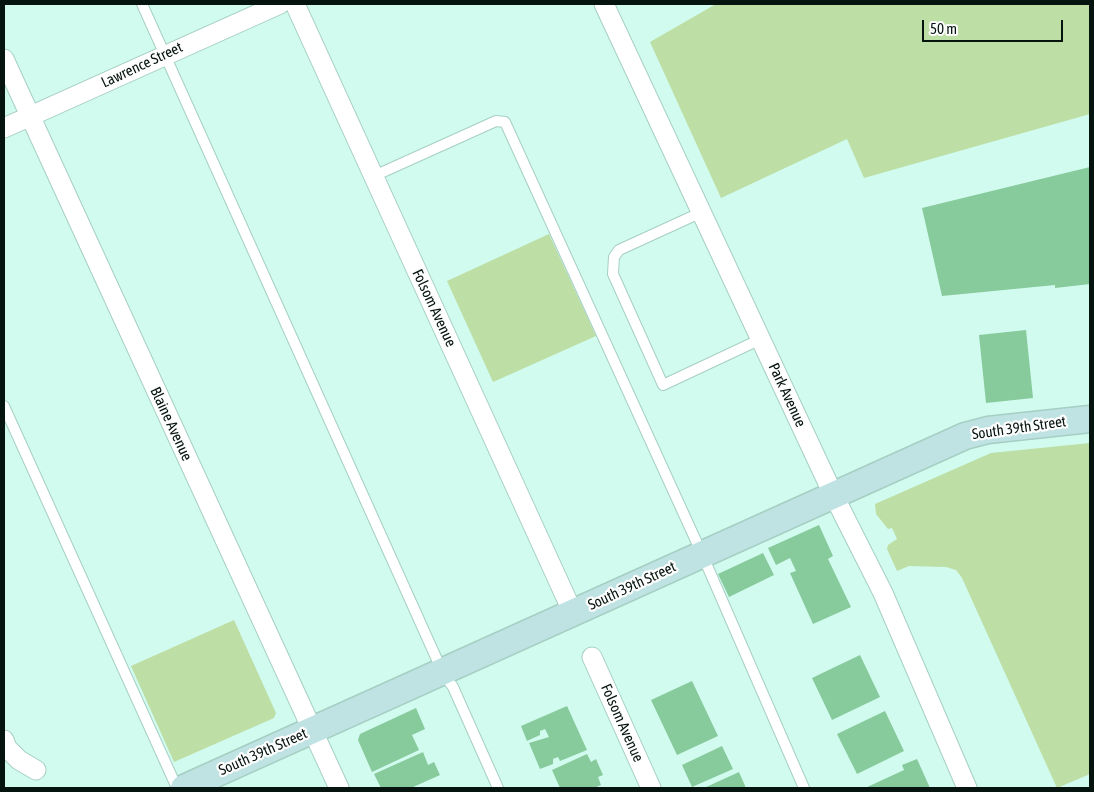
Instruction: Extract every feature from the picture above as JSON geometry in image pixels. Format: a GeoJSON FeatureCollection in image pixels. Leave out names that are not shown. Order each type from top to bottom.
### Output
{"type":"FeatureCollection","features":[{"type":"Feature","properties":{"kind":"street","name":"Lawrence Street"},"geometry":{"type":"LineString","coordinates":[[4,128],[165,54],[280,4]]}},
{"type":"Feature","properties":{"kind":"street","name":"Folsom Avenue"},"geometry":{"type":"LineString","coordinates":[[295,4],[573,613]]}},
{"type":"Feature","properties":{"kind":"street","name":"Park Avenue"},"geometry":{"type":"LineString","coordinates":[[604,4],[833,494],[883,593],[967,788]]}},
{"type":"Feature","properties":{"kind":"street","name":"Blaine Avenue"},"geometry":{"type":"LineString","coordinates":[[4,59],[339,788]]}},
{"type":"Feature","properties":{"kind":"street","name":"South 39th Street"},"geometry":{"type":"LineString","coordinates":[[184,788],[443,673],[833,494],[965,436],[988,430],[1090,419]]}},
{"type":"Feature","properties":{"kind":"street","name":"Folsom Avenue"},"geometry":{"type":"LineString","coordinates":[[592,657],[651,788]]}},
{"type":"Feature","properties":{"kind":"street"},"geometry":{"type":"LineString","coordinates":[[4,740],[8,748],[19,760],[36,770]]}},
{"type":"Feature","properties":{"kind":"lane"},"geometry":{"type":"LineString","coordinates":[[142,4],[443,673],[453,687],[498,788]]}},
{"type":"Feature","properties":{"kind":"lane"},"geometry":{"type":"LineString","coordinates":[[374,176],[496,121],[501,120],[505,122],[702,554],[804,788]]}},
{"type":"Feature","properties":{"kind":"lane"},"geometry":{"type":"LineString","coordinates":[[702,212],[619,250],[614,257],[613,274],[663,385],[761,340]]}},
{"type":"Feature","properties":{"kind":"lane"},"geometry":{"type":"LineString","coordinates":[[4,406],[177,788]]}},
{"type":"Feature","properties":{"kind":"green space"},"geometry":{"type":"Polygon","coordinates":[[[716,4],[1090,4],[1090,114],[864,178],[847,139],[721,198],[650,42],[716,4]]]}},
{"type":"Feature","properties":{"kind":"green space"},"geometry":{"type":"Polygon","coordinates":[[[549,234],[596,336],[493,382],[447,281],[549,234]]]}},
{"type":"Feature","properties":{"kind":"green space"},"geometry":{"type":"Polygon","coordinates":[[[1090,443],[1090,774],[1057,788],[962,578],[956,570],[946,567],[909,566],[897,571],[887,549],[888,545],[897,539],[892,528],[888,529],[876,514],[875,504],[991,453],[1090,443]]]}},
{"type":"Feature","properties":{"kind":"green space"},"geometry":{"type":"Polygon","coordinates":[[[234,620],[276,713],[274,718],[174,762],[131,666],[234,620]]]}},
{"type":"Feature","properties":{"kind":"building"},"geometry":{"type":"Polygon","coordinates":[[[1090,167],[1090,284],[1055,288],[1055,285],[942,296],[922,208],[1090,167]]]}},
{"type":"Feature","properties":{"kind":"building"},"geometry":{"type":"Polygon","coordinates":[[[1026,330],[1033,398],[986,403],[979,335],[1026,330]]]}},
{"type":"Feature","properties":{"kind":"building"},"geometry":{"type":"Polygon","coordinates":[[[819,525],[833,556],[828,559],[851,607],[813,624],[790,573],[796,571],[790,558],[776,565],[768,548],[819,525]]]}},
{"type":"Feature","properties":{"kind":"building"},"geometry":{"type":"Polygon","coordinates":[[[763,553],[774,575],[729,597],[718,574],[763,553]]]}},
{"type":"Feature","properties":{"kind":"building"},"geometry":{"type":"Polygon","coordinates":[[[860,655],[880,697],[832,720],[812,678],[860,655]]]}},
{"type":"Feature","properties":{"kind":"building"},"geometry":{"type":"Polygon","coordinates":[[[692,681],[718,736],[677,755],[651,700],[692,681]]]}},
{"type":"Feature","properties":{"kind":"building"},"geometry":{"type":"Polygon","coordinates":[[[567,706],[587,750],[560,761],[558,757],[553,759],[553,764],[540,769],[529,743],[549,737],[545,729],[540,731],[540,735],[527,741],[521,726],[567,706]]]}},
{"type":"Feature","properties":{"kind":"building"},"geometry":{"type":"Polygon","coordinates":[[[416,708],[425,729],[412,735],[419,750],[372,772],[358,740],[360,734],[416,708]]]}},
{"type":"Feature","properties":{"kind":"building"},"geometry":{"type":"Polygon","coordinates":[[[885,711],[904,751],[857,774],[837,734],[885,711]]]}},
{"type":"Feature","properties":{"kind":"building"},"geometry":{"type":"Polygon","coordinates":[[[722,746],[733,769],[692,787],[682,765],[722,746]]]}},
{"type":"Feature","properties":{"kind":"building"},"geometry":{"type":"Polygon","coordinates":[[[423,752],[428,765],[434,762],[440,775],[411,788],[381,788],[374,774],[423,752]]]}},
{"type":"Feature","properties":{"kind":"building"},"geometry":{"type":"Polygon","coordinates":[[[587,754],[591,762],[596,759],[603,775],[598,777],[601,785],[594,788],[560,788],[552,770],[587,754]]]}},
{"type":"Feature","properties":{"kind":"building"},"geometry":{"type":"Polygon","coordinates":[[[917,759],[930,788],[865,788],[904,770],[902,765],[917,759]]]}},
{"type":"Feature","properties":{"kind":"building"},"geometry":{"type":"Polygon","coordinates":[[[739,772],[746,788],[704,788],[739,772]]]}}]}
